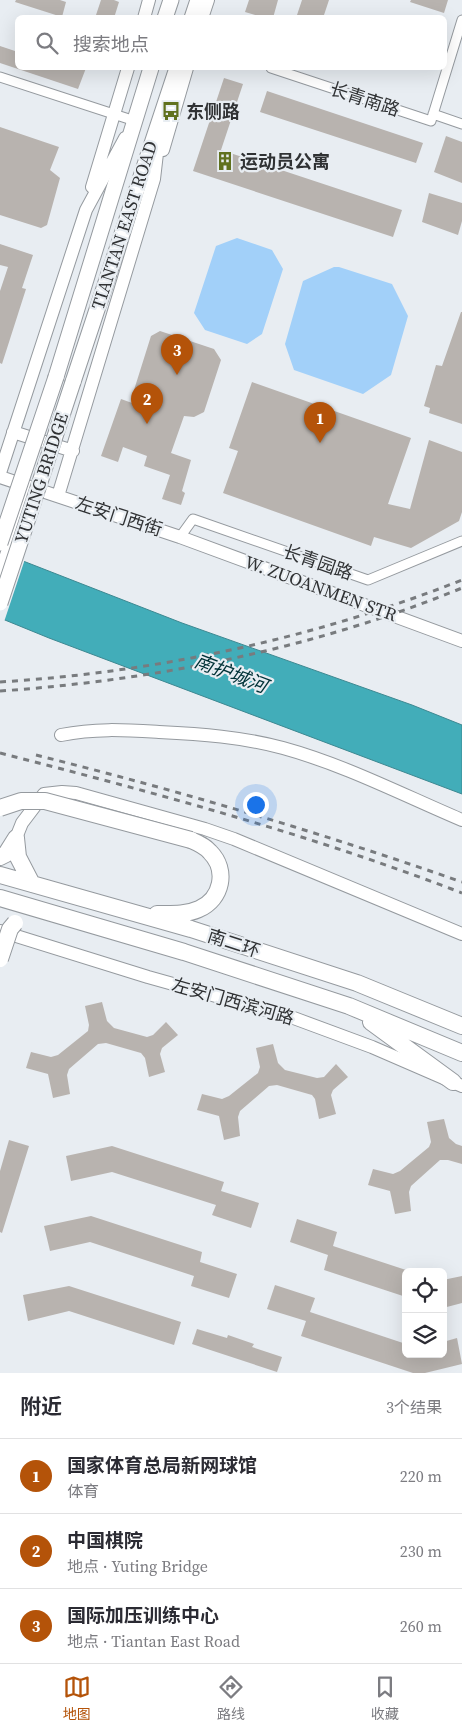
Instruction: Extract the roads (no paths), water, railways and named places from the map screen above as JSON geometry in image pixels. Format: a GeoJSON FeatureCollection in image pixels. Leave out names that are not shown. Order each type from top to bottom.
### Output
{"type":"FeatureCollection","features":[{"type":"Feature","properties":{"kind":"highway"},"geometry":{"type":"LineString","coordinates":[[0,808],[21,801],[45,801],[191,840],[209,850],[219,865],[221,874],[220,883],[213,899],[200,909],[187,913],[140,914]]}},
{"type":"Feature","properties":{"kind":"highway"},"geometry":{"type":"LineString","coordinates":[[0,857],[6,854],[16,838]]}},
{"type":"Feature","properties":{"kind":"highway"},"geometry":{"type":"LineString","coordinates":[[16,838],[18,857],[32,884]]}},
{"type":"Feature","properties":{"kind":"highway","name":"南二环"},"geometry":{"type":"LineString","coordinates":[[0,875],[191,929],[358,983],[462,1026]]}},
{"type":"Feature","properties":{"kind":"highway","name":"南二环"},"geometry":{"type":"LineString","coordinates":[[0,898],[184,952],[349,1006]]}},
{"type":"Feature","properties":{"kind":"highway"},"geometry":{"type":"LineString","coordinates":[[0,959],[10,929],[15,923],[41,910]]}},
{"type":"Feature","properties":{"kind":"highway"},"geometry":{"type":"LineString","coordinates":[[349,1006],[462,1053]]}},
{"type":"Feature","properties":{"kind":"highway"},"geometry":{"type":"LineString","coordinates":[[349,1006],[457,1084]]}},
{"type":"Feature","properties":{"kind":"main road"},"geometry":{"type":"LineString","coordinates":[[166,15],[171,0]]}},
{"type":"Feature","properties":{"kind":"main road"},"geometry":{"type":"LineString","coordinates":[[193,15],[198,0]]}},
{"type":"Feature","properties":{"kind":"main road","name":"TIANTAN EAST ROAD"},"geometry":{"type":"LineString","coordinates":[[56,377],[149,70]]}},
{"type":"Feature","properties":{"kind":"main road","name":"TIANTAN EAST ROAD"},"geometry":{"type":"LineString","coordinates":[[73,382],[176,70]]}},
{"type":"Feature","properties":{"kind":"main road","name":"YUTING BRIDGE"},"geometry":{"type":"LineString","coordinates":[[0,543],[56,377]]}},
{"type":"Feature","properties":{"kind":"main road","name":"YUTING BRIDGE"},"geometry":{"type":"LineString","coordinates":[[0,603],[73,382]]}},
{"type":"Feature","properties":{"kind":"street"},"geometry":{"type":"LineString","coordinates":[[145,15],[149,0]]}},
{"type":"Feature","properties":{"kind":"street"},"geometry":{"type":"LineString","coordinates":[[203,15],[208,0]]}},
{"type":"Feature","properties":{"kind":"street"},"geometry":{"type":"LineString","coordinates":[[447,68],[462,20]]}},
{"type":"Feature","properties":{"kind":"street"},"geometry":{"type":"LineString","coordinates":[[0,473],[86,210],[127,70]]}},
{"type":"Feature","properties":{"kind":"street"},"geometry":{"type":"LineString","coordinates":[[58,496],[186,70]]}},
{"type":"Feature","properties":{"kind":"street","name":"长青南路"},"geometry":{"type":"LineString","coordinates":[[278,70],[432,117],[462,124]]}},
{"type":"Feature","properties":{"kind":"street"},"geometry":{"type":"LineString","coordinates":[[432,117],[447,70]]}},
{"type":"Feature","properties":{"kind":"street"},"geometry":{"type":"LineString","coordinates":[[0,77],[134,121],[86,210]]}},
{"type":"Feature","properties":{"kind":"street"},"geometry":{"type":"LineString","coordinates":[[154,179],[162,110]]}},
{"type":"Feature","properties":{"kind":"street"},"geometry":{"type":"LineString","coordinates":[[13,432],[72,451]]}},
{"type":"Feature","properties":{"kind":"street","name":"左安门西街"},"geometry":{"type":"LineString","coordinates":[[0,477],[180,536]]}},
{"type":"Feature","properties":{"kind":"street"},"geometry":{"type":"LineString","coordinates":[[0,573],[29,487]]}},
{"type":"Feature","properties":{"kind":"street","name":"长青园路"},"geometry":{"type":"LineString","coordinates":[[180,536],[193,519],[368,580],[462,541]]}},
{"type":"Feature","properties":{"kind":"street","name":"W. ZUOANMEN STR"},"geometry":{"type":"LineString","coordinates":[[180,536],[462,641]]}},
{"type":"Feature","properties":{"kind":"street"},"geometry":{"type":"LineString","coordinates":[[61,735],[106,729],[198,734],[250,740],[323,760],[462,820]]}},
{"type":"Feature","properties":{"kind":"street"},"geometry":{"type":"LineString","coordinates":[[16,838],[22,823],[44,794],[76,793],[234,839],[462,934]]}},
{"type":"Feature","properties":{"kind":"street","name":"左安门西滨河路"},"geometry":{"type":"LineString","coordinates":[[0,931],[148,977],[292,1017],[372,1047],[457,1084]]}},
{"type":"Feature","properties":{"kind":"water","name":"南护城河"},"geometry":{"type":"Polygon","coordinates":[[[0,552],[182,623],[412,705],[462,725],[462,794],[0,618],[0,552]]]}},
{"type":"Feature","properties":{"kind":"railway"},"geometry":{"type":"LineString","coordinates":[[0,682],[118,670],[177,661],[235,649],[350,619],[462,580]]}},
{"type":"Feature","properties":{"kind":"railway"},"geometry":{"type":"LineString","coordinates":[[0,691],[118,679],[235,658],[350,628],[462,588]]}},
{"type":"Feature","properties":{"kind":"railway"},"geometry":{"type":"LineString","coordinates":[[0,753],[233,816],[348,852],[462,893]]}},
{"type":"Feature","properties":{"kind":"railway"},"geometry":{"type":"LineString","coordinates":[[36,755],[144,783],[251,814],[462,882]]}},
{"type":"Feature","properties":{"kind":"place","name":"东侧路"},"geometry":{"type":"Point","coordinates":[171,111]}},
{"type":"Feature","properties":{"kind":"place","name":"运动员公寓"},"geometry":{"type":"Point","coordinates":[225,161]}},
{"type":"Feature","properties":{"kind":"place","name":"国际加压训练中心"},"geometry":{"type":"Point","coordinates":[177,375]}},
{"type":"Feature","properties":{"kind":"place","name":"中国棋院"},"geometry":{"type":"Point","coordinates":[147,424]}},
{"type":"Feature","properties":{"kind":"place","name":"国家体育总局新网球馆"},"geometry":{"type":"Point","coordinates":[320,443]}}]}
